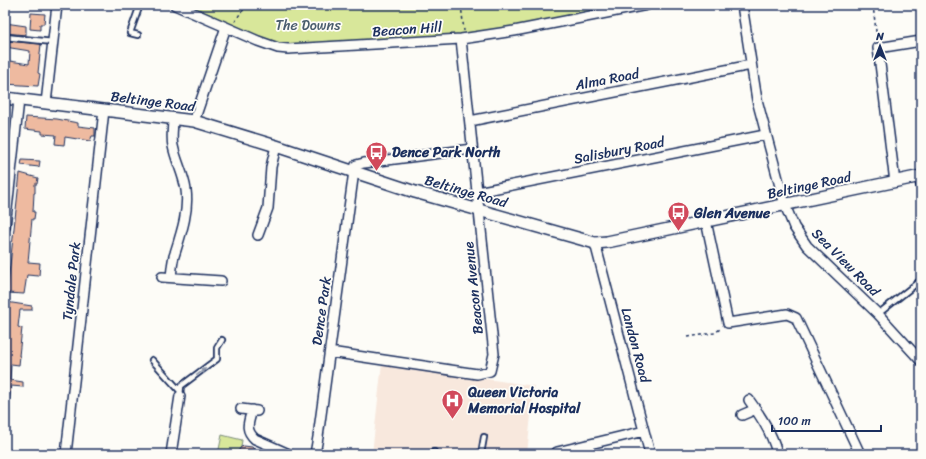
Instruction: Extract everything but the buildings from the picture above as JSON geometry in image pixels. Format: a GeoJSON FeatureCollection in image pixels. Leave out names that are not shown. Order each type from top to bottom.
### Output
{"type":"FeatureCollection","features":[{"type":"Feature","properties":{"kind":"street"},"geometry":{"type":"LineString","coordinates":[[46,103],[57,5]]}},
{"type":"Feature","properties":{"kind":"street","name":"Beacon Hill"},"geometry":{"type":"LineString","coordinates":[[175,5],[268,45],[288,49],[463,39],[514,31],[647,5]]}},
{"type":"Feature","properties":{"kind":"street","name":"Sea View Road"},"geometry":{"type":"LineString","coordinates":[[742,5],[756,100],[785,205],[794,227],[807,246],[919,355]]}},
{"type":"Feature","properties":{"kind":"street"},"geometry":{"type":"LineString","coordinates":[[194,121],[228,28]]}},
{"type":"Feature","properties":{"kind":"street","name":"Beacon Avenue"},"geometry":{"type":"LineString","coordinates":[[330,352],[477,374],[490,371],[494,354],[472,149],[463,39]]}},
{"type":"Feature","properties":{"kind":"street"},"geometry":{"type":"LineString","coordinates":[[895,182],[878,48],[921,41]]}},
{"type":"Feature","properties":{"kind":"street","name":"Alma Road"},"geometry":{"type":"LineString","coordinates":[[470,121],[751,65]]}},
{"type":"Feature","properties":{"kind":"street","name":"Beltinge Road"},"geometry":{"type":"LineString","coordinates":[[5,98],[194,121],[354,171],[415,192],[595,243],[607,242],[919,177]]}},
{"type":"Feature","properties":{"kind":"street"},"geometry":{"type":"LineString","coordinates":[[5,227],[19,100]]}},
{"type":"Feature","properties":{"kind":"street","name":"Tyndale Park"},"geometry":{"type":"LineString","coordinates":[[66,454],[104,110]]}},
{"type":"Feature","properties":{"kind":"street"},"geometry":{"type":"LineString","coordinates":[[173,119],[172,145],[186,190],[185,217],[182,244],[174,254],[167,277],[221,281]]}},
{"type":"Feature","properties":{"kind":"street","name":"Salisbury Road"},"geometry":{"type":"LineString","coordinates":[[477,192],[765,135]]}},
{"type":"Feature","properties":{"kind":"street"},"geometry":{"type":"LineString","coordinates":[[258,235],[268,208],[271,167],[276,146]]}},
{"type":"Feature","properties":{"kind":"street"},"geometry":{"type":"LineString","coordinates":[[354,171],[356,165],[364,163],[472,149]]}},
{"type":"Feature","properties":{"kind":"street","name":"Dence Park"},"geometry":{"type":"LineString","coordinates":[[315,454],[354,171]]}},
{"type":"Feature","properties":{"kind":"street"},"geometry":{"type":"LineString","coordinates":[[706,221],[728,323],[787,314],[796,318],[860,454]]}},
{"type":"Feature","properties":{"kind":"street","name":"Landon Road"},"geometry":{"type":"LineString","coordinates":[[595,243],[650,454]]}},
{"type":"Feature","properties":{"kind":"street"},"geometry":{"type":"LineString","coordinates":[[171,454],[181,417],[180,393]]}},
{"type":"Feature","properties":{"kind":"street"},"geometry":{"type":"LineString","coordinates":[[749,400],[756,409],[776,446],[777,454]]}},
{"type":"Feature","properties":{"kind":"street"},"geometry":{"type":"LineString","coordinates":[[240,409],[254,410],[248,425],[250,435],[255,439],[289,454]]}},
{"type":"Feature","properties":{"kind":"street"},"geometry":{"type":"LineString","coordinates":[[742,415],[756,409]]}},
{"type":"Feature","properties":{"kind":"street"},"geometry":{"type":"LineString","coordinates":[[557,452],[570,445],[644,431]]}},
{"type":"Feature","properties":{"kind":"lane"},"geometry":{"type":"LineString","coordinates":[[138,35],[130,32],[140,5]]}},
{"type":"Feature","properties":{"kind":"lane"},"geometry":{"type":"LineString","coordinates":[[5,37],[53,42]]}},
{"type":"Feature","properties":{"kind":"lane"},"geometry":{"type":"LineString","coordinates":[[919,177],[921,193]]}},
{"type":"Feature","properties":{"kind":"lane"},"geometry":{"type":"LineString","coordinates":[[878,314],[921,280]]}},
{"type":"Feature","properties":{"kind":"lane"},"geometry":{"type":"LineString","coordinates":[[180,393],[181,386],[217,358],[216,348],[222,340]]}},
{"type":"Feature","properties":{"kind":"lane"},"geometry":{"type":"LineString","coordinates":[[152,360],[180,393]]}},
{"type":"Feature","properties":{"kind":"lane"},"geometry":{"type":"LineString","coordinates":[[481,454],[484,437]]}},
{"type":"Feature","properties":{"kind":"path"},"geometry":{"type":"LineString","coordinates":[[228,28],[241,12],[251,5]]}},
{"type":"Feature","properties":{"kind":"path"},"geometry":{"type":"LineString","coordinates":[[462,5],[463,39]]}},
{"type":"Feature","properties":{"kind":"path"},"geometry":{"type":"LineString","coordinates":[[873,5],[878,48]]}},
{"type":"Feature","properties":{"kind":"path"},"geometry":{"type":"LineString","coordinates":[[688,337],[714,333],[728,323]]}},
{"type":"Feature","properties":{"kind":"shaded area","name":"Queen Victoria Memorial Hospital"},"geometry":{"type":"Polygon","coordinates":[[[382,363],[534,386],[527,454],[372,454],[382,363]]]}},
{"type":"Feature","properties":{"kind":"green space","name":"The Downs"},"geometry":{"type":"Polygon","coordinates":[[[189,5],[624,5],[469,34],[290,45],[280,44],[263,38],[189,5]]]}},
{"type":"Feature","properties":{"kind":"green space"},"geometry":{"type":"Polygon","coordinates":[[[222,435],[242,440],[241,447],[237,454],[218,454],[222,435]]]}},
{"type":"Feature","properties":{"kind":"place","name":"Dence Park North"},"geometry":{"type":"Point","coordinates":[377,172]}},
{"type":"Feature","properties":{"kind":"place","name":"Glen Avenue"},"geometry":{"type":"Point","coordinates":[679,232]}},
{"type":"Feature","properties":{"kind":"place","name":"Queen Victoria Memorial Hospital"},"geometry":{"type":"Point","coordinates":[453,420]}}]}
